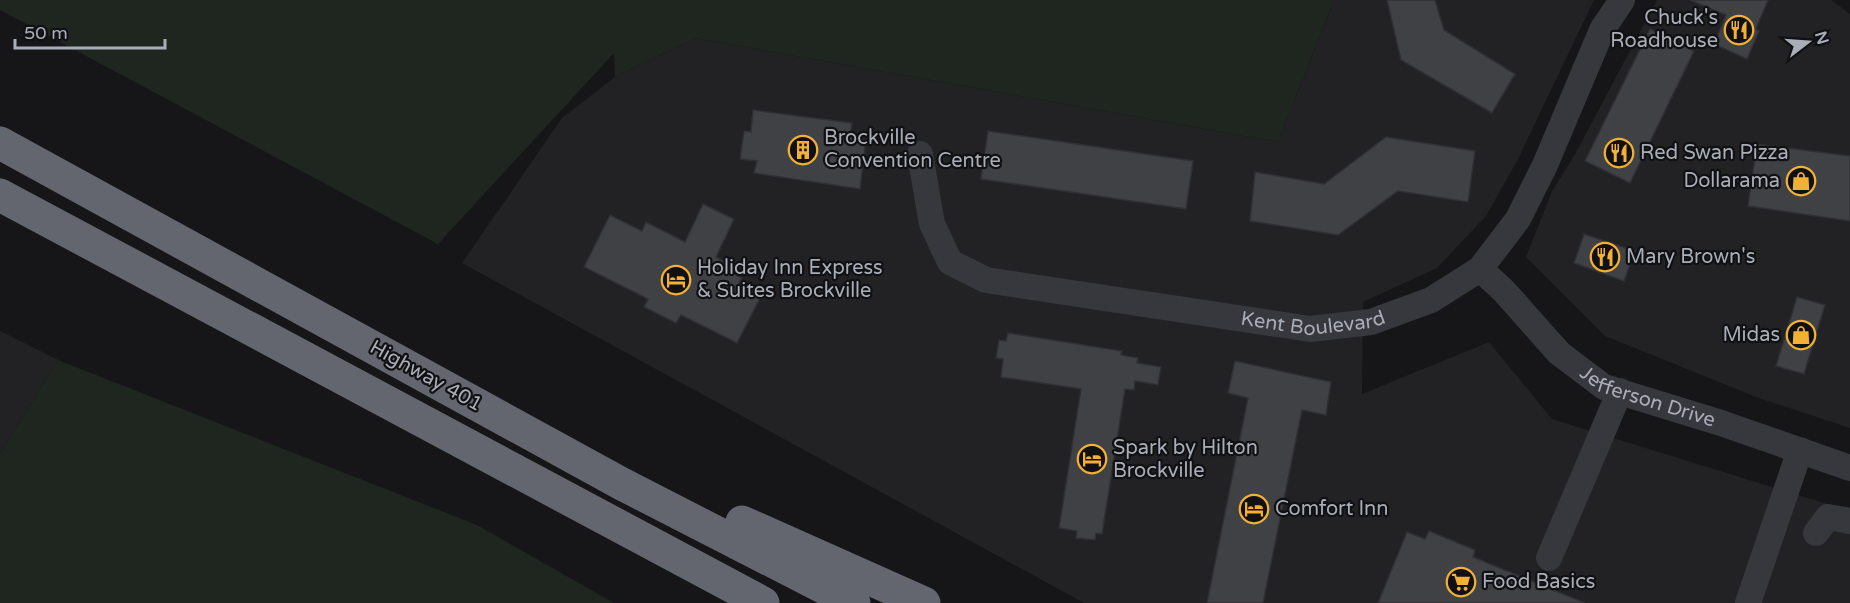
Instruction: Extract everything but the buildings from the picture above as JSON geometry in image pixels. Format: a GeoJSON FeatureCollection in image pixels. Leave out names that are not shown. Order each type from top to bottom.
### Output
{"type":"FeatureCollection","features":[{"type":"Feature","properties":{"kind":"highway","name":"Highway 401"},"geometry":{"type":"LineString","coordinates":[[0,143],[622,483],[854,603]]}},
{"type":"Feature","properties":{"kind":"highway","name":"Highway 401"},"geometry":{"type":"LineString","coordinates":[[0,195],[763,603]]}},
{"type":"Feature","properties":{"kind":"highway"},"geometry":{"type":"LineString","coordinates":[[622,483],[700,504],[924,603]]}},
{"type":"Feature","properties":{"kind":"street","name":"Kent Boulevard"},"geometry":{"type":"LineString","coordinates":[[920,154],[932,224],[950,262],[986,280],[1310,329],[1371,322],[1431,300],[1480,269],[1518,219],[1549,157],[1602,30],[1622,0]]}},
{"type":"Feature","properties":{"kind":"street","name":"Jefferson Drive"},"geometry":{"type":"LineString","coordinates":[[1480,269],[1504,291],[1559,353],[1604,387],[1850,465]]}},
{"type":"Feature","properties":{"kind":"street"},"geometry":{"type":"LineString","coordinates":[[1549,558],[1620,391]]}},
{"type":"Feature","properties":{"kind":"street"},"geometry":{"type":"LineString","coordinates":[[1748,603],[1800,450]]}},
{"type":"Feature","properties":{"kind":"street"},"geometry":{"type":"LineString","coordinates":[[1816,533],[1828,517],[1850,521]]}},
{"type":"Feature","properties":{"kind":"shaded area"},"geometry":{"type":"Polygon","coordinates":[[[0,0],[1334,0],[1278,142],[695,38],[615,77],[614,53],[438,244],[0,10],[0,0]]]}},
{"type":"Feature","properties":{"kind":"shaded area"},"geometry":{"type":"Polygon","coordinates":[[[1334,0],[1594,0],[1517,161],[1486,216],[1437,268],[1363,302],[1362,394],[1489,342],[1552,419],[1850,511],[1850,603],[1084,603],[462,263],[562,118],[615,77],[695,38],[1278,142],[1334,0]]]}},
{"type":"Feature","properties":{"kind":"shaded area"},"geometry":{"type":"Polygon","coordinates":[[[1657,0],[1831,0],[1850,14],[1850,428],[1756,397],[1605,336],[1526,257],[1552,191],[1574,156],[1657,0]]]}},
{"type":"Feature","properties":{"kind":"shaded area"},"geometry":{"type":"Polygon","coordinates":[[[0,331],[58,360],[0,454],[0,331]]]}},
{"type":"Feature","properties":{"kind":"shaded area"},"geometry":{"type":"Polygon","coordinates":[[[58,360],[477,525],[614,603],[0,603],[0,454],[58,360]]]}},
{"type":"Feature","properties":{"kind":"place","name":"Chuck's Roadhouse"},"geometry":{"type":"Point","coordinates":[1739,30]}},
{"type":"Feature","properties":{"kind":"place","name":"Brockville Convention Centre"},"geometry":{"type":"Point","coordinates":[803,150]}},
{"type":"Feature","properties":{"kind":"place","name":"Red Swan Pizza"},"geometry":{"type":"Point","coordinates":[1619,153]}},
{"type":"Feature","properties":{"kind":"place","name":"Dollarama"},"geometry":{"type":"Point","coordinates":[1801,181]}},
{"type":"Feature","properties":{"kind":"place","name":"Mary Brown's"},"geometry":{"type":"Point","coordinates":[1605,257]}},
{"type":"Feature","properties":{"kind":"place","name":"Holiday Inn Express & Suites Brockville"},"geometry":{"type":"Point","coordinates":[676,280]}},
{"type":"Feature","properties":{"kind":"place","name":"Midas"},"geometry":{"type":"Point","coordinates":[1801,335]}},
{"type":"Feature","properties":{"kind":"place","name":"Spark by Hilton Brockville"},"geometry":{"type":"Point","coordinates":[1092,459]}},
{"type":"Feature","properties":{"kind":"place","name":"Comfort Inn"},"geometry":{"type":"Point","coordinates":[1254,509]}},
{"type":"Feature","properties":{"kind":"place","name":"Food Basics"},"geometry":{"type":"Point","coordinates":[1461,582]}}]}
